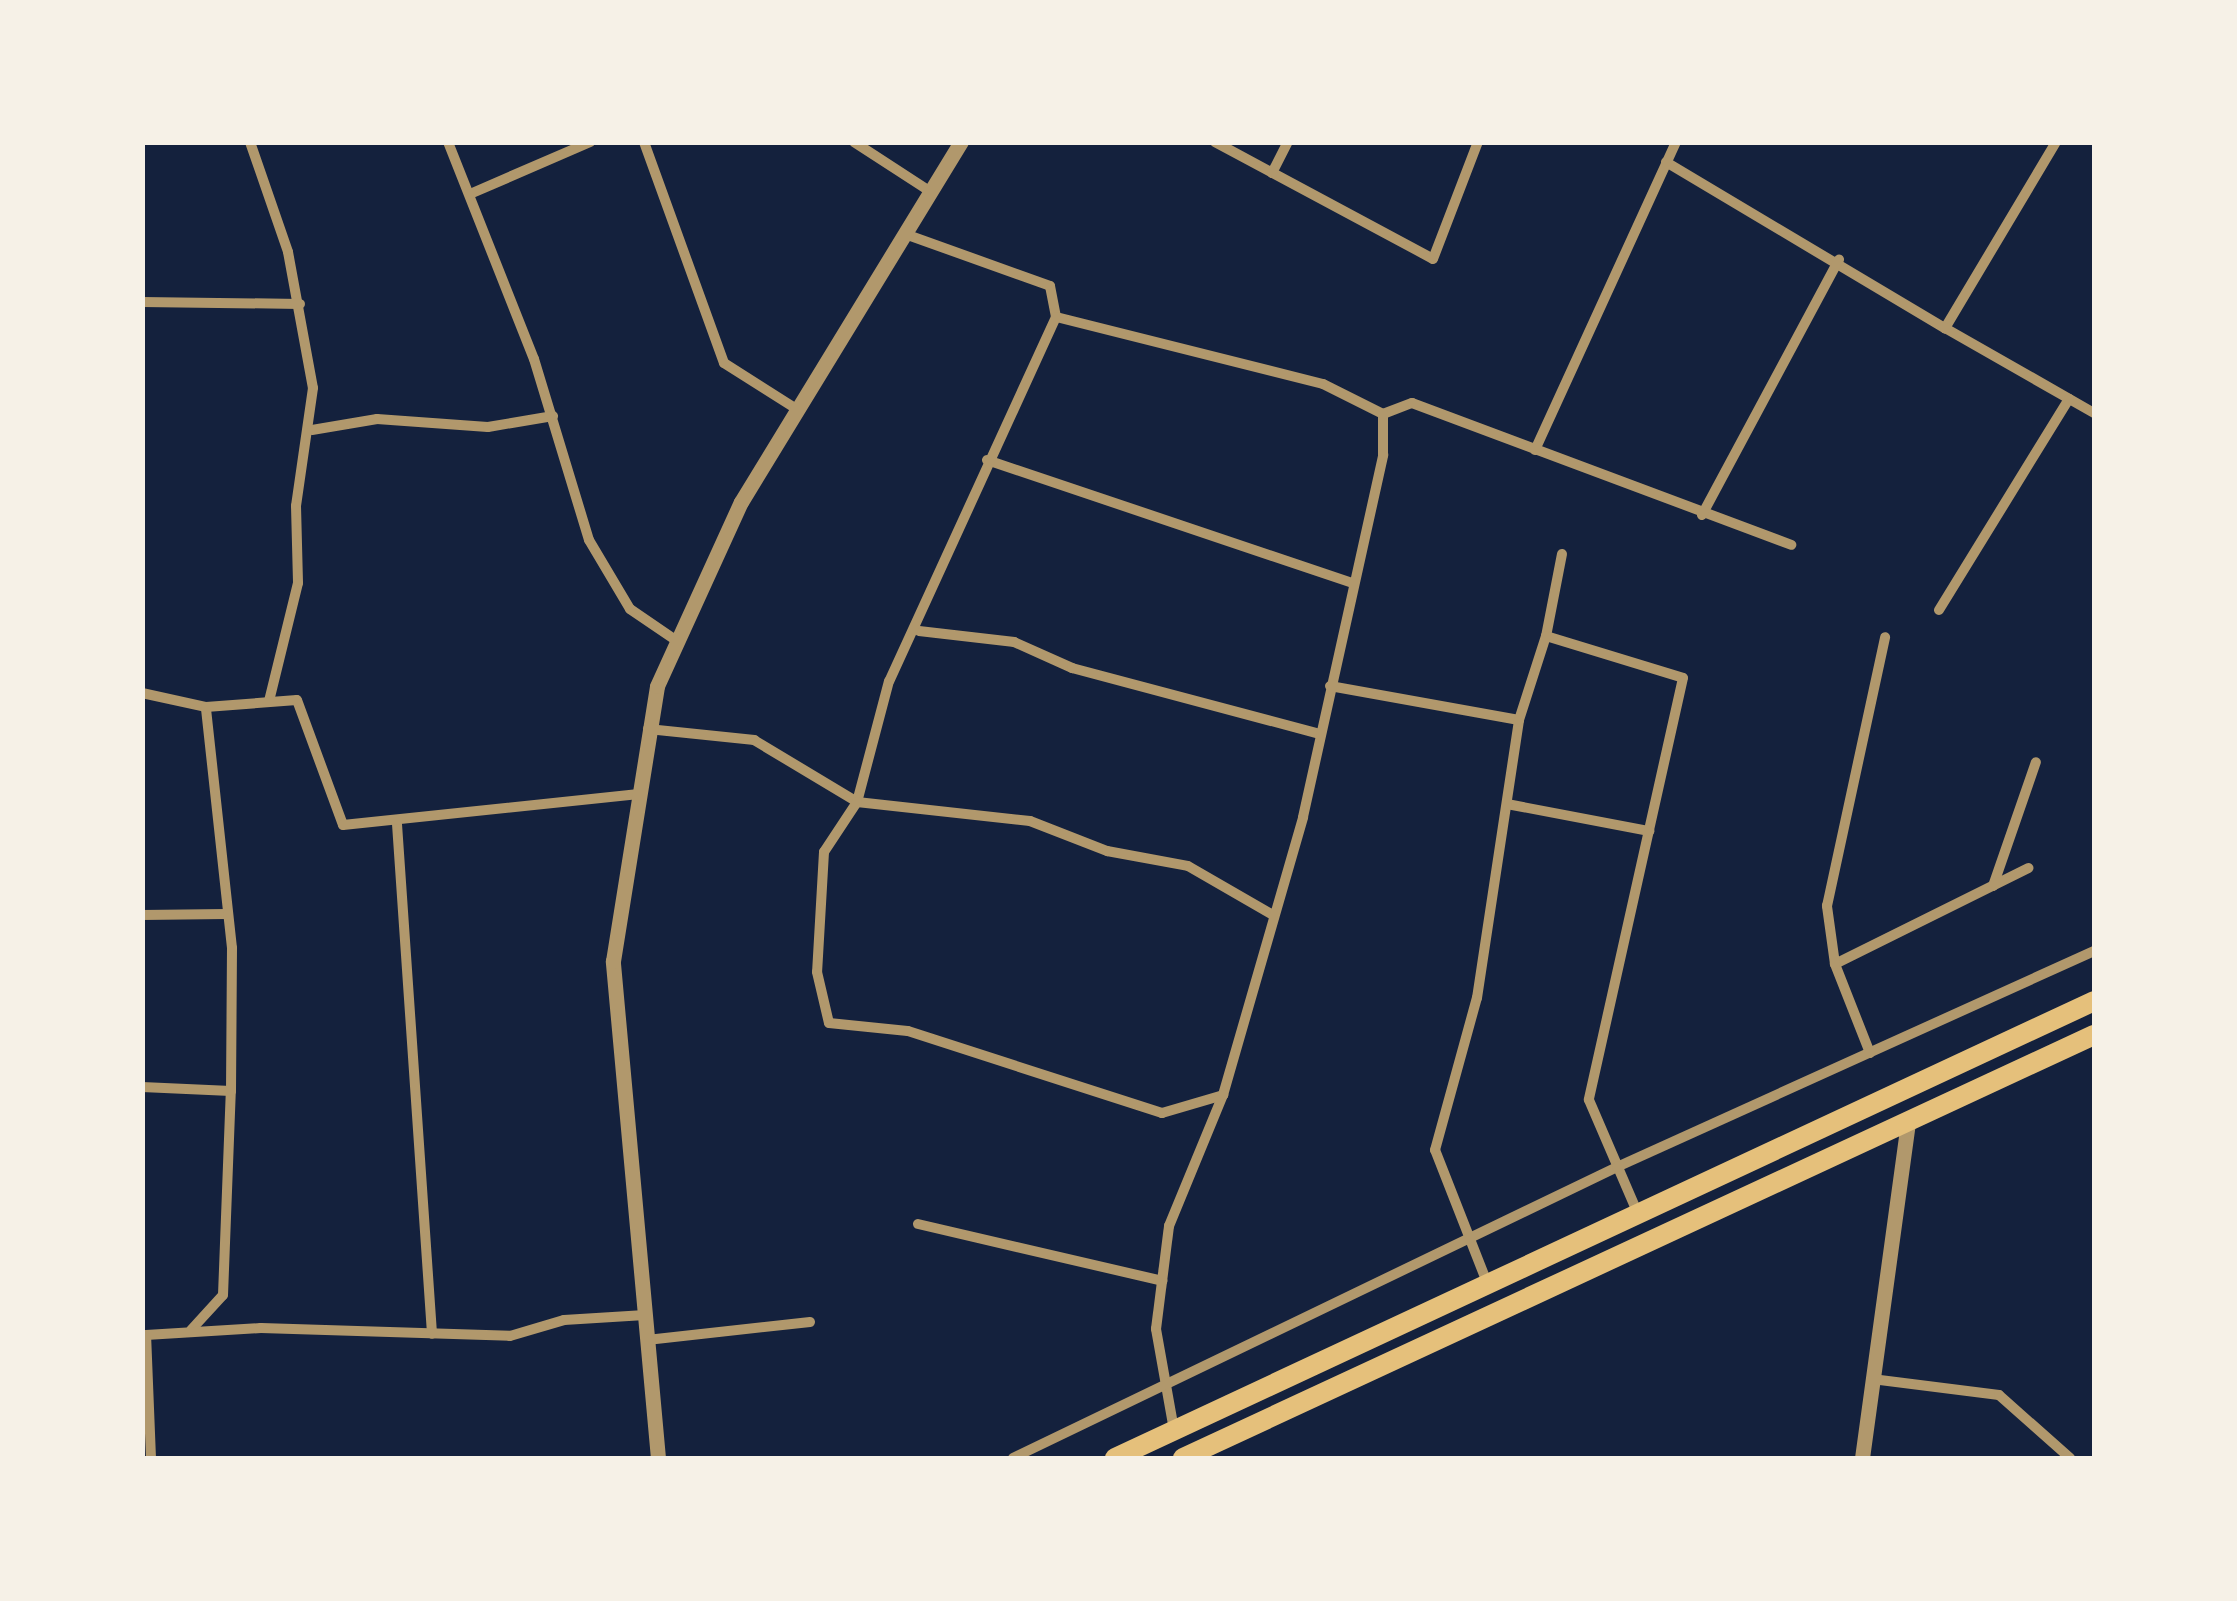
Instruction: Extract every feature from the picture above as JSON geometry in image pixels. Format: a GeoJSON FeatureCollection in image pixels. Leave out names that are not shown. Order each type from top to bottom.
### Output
{"type":"FeatureCollection","features":[{"type":"Feature","properties":{"kind":"highway"},"geometry":{"type":"LineString","coordinates":[[1115,1458],[1640,1217],[2094,1001]]}},
{"type":"Feature","properties":{"kind":"highway"},"geometry":{"type":"LineString","coordinates":[[1183,1458],[1214,1452],[2094,1035]]}},
{"type":"Feature","properties":{"kind":"street"},"geometry":{"type":"LineString","coordinates":[[250,142],[300,304],[312,430],[296,506],[298,583],[269,701]]}},
{"type":"Feature","properties":{"kind":"street"},"geometry":{"type":"LineString","coordinates":[[448,142],[553,416],[589,540],[630,609],[677,641]]}},
{"type":"Feature","properties":{"kind":"street"},"geometry":{"type":"LineString","coordinates":[[470,194],[590,142]]}},
{"type":"Feature","properties":{"kind":"street"},"geometry":{"type":"LineString","coordinates":[[644,142],[724,363],[798,410]]}},
{"type":"Feature","properties":{"kind":"street"},"geometry":{"type":"LineString","coordinates":[[854,142],[931,192]]}},
{"type":"Feature","properties":{"kind":"street"},"geometry":{"type":"LineString","coordinates":[[658,1458],[613,961],[648,729],[677,641],[741,502],[961,142]]}},
{"type":"Feature","properties":{"kind":"street"},"geometry":{"type":"LineString","coordinates":[[1215,142],[1433,259],[1478,142]]}},
{"type":"Feature","properties":{"kind":"street"},"geometry":{"type":"LineString","coordinates":[[1272,174],[1288,142]]}},
{"type":"Feature","properties":{"kind":"street"},"geometry":{"type":"LineString","coordinates":[[1535,450],[1676,142]]}},
{"type":"Feature","properties":{"kind":"street"},"geometry":{"type":"LineString","coordinates":[[1945,328],[2056,142]]}},
{"type":"Feature","properties":{"kind":"street"},"geometry":{"type":"LineString","coordinates":[[1666,162],[1839,259],[1945,328],[2094,414]]}},
{"type":"Feature","properties":{"kind":"street"},"geometry":{"type":"LineString","coordinates":[[905,234],[1050,286],[1056,316],[987,460],[920,631],[889,682],[857,802],[824,852],[817,972],[828,1023],[908,1032],[1162,1113],[1223,1095]]}},
{"type":"Feature","properties":{"kind":"street"},"geometry":{"type":"LineString","coordinates":[[1702,515],[1839,259]]}},
{"type":"Feature","properties":{"kind":"street"},"geometry":{"type":"LineString","coordinates":[[142,302],[300,304]]}},
{"type":"Feature","properties":{"kind":"street"},"geometry":{"type":"LineString","coordinates":[[1056,316],[1323,384],[1382,414],[1412,403],[1702,515],[1792,545]]}},
{"type":"Feature","properties":{"kind":"street"},"geometry":{"type":"LineString","coordinates":[[1939,610],[2069,399]]}},
{"type":"Feature","properties":{"kind":"street"},"geometry":{"type":"LineString","coordinates":[[1174,1431],[1156,1329],[1169,1226],[1223,1095],[1273,915],[1320,734],[1383,455],[1382,414]]}},
{"type":"Feature","properties":{"kind":"street"},"geometry":{"type":"LineString","coordinates":[[312,430],[553,416]]}},
{"type":"Feature","properties":{"kind":"street"},"geometry":{"type":"LineString","coordinates":[[987,460],[1353,583]]}},
{"type":"Feature","properties":{"kind":"street"},"geometry":{"type":"LineString","coordinates":[[1488,1286],[1435,1150],[1477,998],[1519,720],[1546,636],[1562,554]]}},
{"type":"Feature","properties":{"kind":"street"},"geometry":{"type":"LineString","coordinates":[[920,631],[1014,642],[1072,668],[1320,734]]}},
{"type":"Feature","properties":{"kind":"street"},"geometry":{"type":"LineString","coordinates":[[1546,636],[1683,678],[1588,1100],[1640,1217]]}},
{"type":"Feature","properties":{"kind":"street"},"geometry":{"type":"LineString","coordinates":[[1870,1053],[1835,964],[1827,906],[1885,637]]}},
{"type":"Feature","properties":{"kind":"street"},"geometry":{"type":"LineString","coordinates":[[1330,686],[1519,720]]}},
{"type":"Feature","properties":{"kind":"street"},"geometry":{"type":"LineString","coordinates":[[142,693],[206,707],[297,700],[342,824],[397,824],[636,794]]}},
{"type":"Feature","properties":{"kind":"street"},"geometry":{"type":"LineString","coordinates":[[191,1330],[223,1295],[231,1090],[226,914],[206,707]]}},
{"type":"Feature","properties":{"kind":"street"},"geometry":{"type":"LineString","coordinates":[[648,729],[754,740],[857,802],[1030,821],[1107,852],[1188,866],[1273,915]]}},
{"type":"Feature","properties":{"kind":"street"},"geometry":{"type":"LineString","coordinates":[[1993,886],[2036,762]]}},
{"type":"Feature","properties":{"kind":"street"},"geometry":{"type":"LineString","coordinates":[[1506,804],[1648,831]]}},
{"type":"Feature","properties":{"kind":"street"},"geometry":{"type":"LineString","coordinates":[[397,824],[432,1334]]}},
{"type":"Feature","properties":{"kind":"street"},"geometry":{"type":"LineString","coordinates":[[1835,964],[2028,868]]}},
{"type":"Feature","properties":{"kind":"street"},"geometry":{"type":"LineString","coordinates":[[142,914],[226,914]]}},
{"type":"Feature","properties":{"kind":"street"},"geometry":{"type":"LineString","coordinates":[[1013,1458],[1166,1388],[1618,1167],[2094,951]]}},
{"type":"Feature","properties":{"kind":"street"},"geometry":{"type":"LineString","coordinates":[[142,1086],[231,1090]]}},
{"type":"Feature","properties":{"kind":"street"},"geometry":{"type":"LineString","coordinates":[[1862,1458],[1880,1380],[1908,1122]]}},
{"type":"Feature","properties":{"kind":"street"},"geometry":{"type":"LineString","coordinates":[[918,1224],[1162,1281]]}},
{"type":"Feature","properties":{"kind":"street"},"geometry":{"type":"LineString","coordinates":[[151,1458],[144,1335],[191,1330],[510,1336],[564,1320],[645,1316]]}},
{"type":"Feature","properties":{"kind":"street"},"geometry":{"type":"LineString","coordinates":[[648,1340],[810,1322]]}},
{"type":"Feature","properties":{"kind":"street"},"geometry":{"type":"LineString","coordinates":[[1880,1380],[1999,1395],[2070,1458]]}}]}
